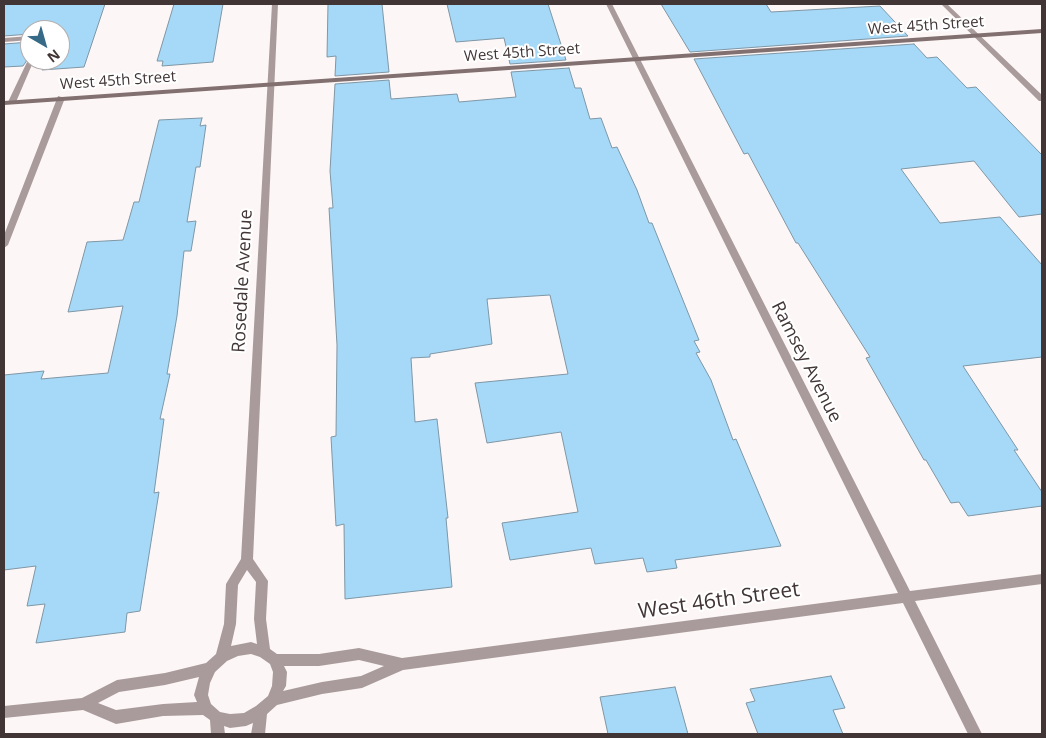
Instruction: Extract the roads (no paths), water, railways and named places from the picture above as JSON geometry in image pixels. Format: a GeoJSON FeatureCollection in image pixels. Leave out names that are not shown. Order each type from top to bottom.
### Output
{"type":"FeatureCollection","features":[{"type":"Feature","properties":{"kind":"main road","name":"West 45th Street"},"geometry":{"type":"LineString","coordinates":[[4,103],[1042,31]]}},
{"type":"Feature","properties":{"kind":"street","name":"Rosedale Avenue"},"geometry":{"type":"LineString","coordinates":[[222,657],[230,624],[232,584],[247,560],[275,4]]}},
{"type":"Feature","properties":{"kind":"street","name":"Ramsey Avenue"},"geometry":{"type":"LineString","coordinates":[[609,4],[975,734]]}},
{"type":"Feature","properties":{"kind":"street"},"geometry":{"type":"LineString","coordinates":[[944,4],[1042,99]]}},
{"type":"Feature","properties":{"kind":"street"},"geometry":{"type":"LineString","coordinates":[[4,40],[20,39]]}},
{"type":"Feature","properties":{"kind":"street"},"geometry":{"type":"LineString","coordinates":[[12,102],[26,70]]}},
{"type":"Feature","properties":{"kind":"street"},"geometry":{"type":"LineString","coordinates":[[4,245],[61,98]]}},
{"type":"Feature","properties":{"kind":"street"},"geometry":{"type":"LineString","coordinates":[[83,704],[116,717],[163,710],[211,712],[230,721],[246,719],[261,711],[272,700],[279,686],[280,672],[270,656],[260,619],[262,581],[247,560]]}},
{"type":"Feature","properties":{"kind":"street","name":"West 46th Street"},"geometry":{"type":"LineString","coordinates":[[272,700],[322,688],[362,682],[402,664],[1042,579]]}},
{"type":"Feature","properties":{"kind":"street"},"geometry":{"type":"LineString","coordinates":[[218,734],[211,712],[201,696],[202,682],[210,668],[222,657],[236,650],[251,648],[270,656]]}},
{"type":"Feature","properties":{"kind":"street","name":"West 46th Street"},"geometry":{"type":"LineString","coordinates":[[270,656],[319,660],[359,654],[402,664]]}},
{"type":"Feature","properties":{"kind":"street"},"geometry":{"type":"LineString","coordinates":[[4,712],[83,704],[117,686],[165,679],[210,668]]}},
{"type":"Feature","properties":{"kind":"street"},"geometry":{"type":"LineString","coordinates":[[258,734],[261,711]]}}]}
